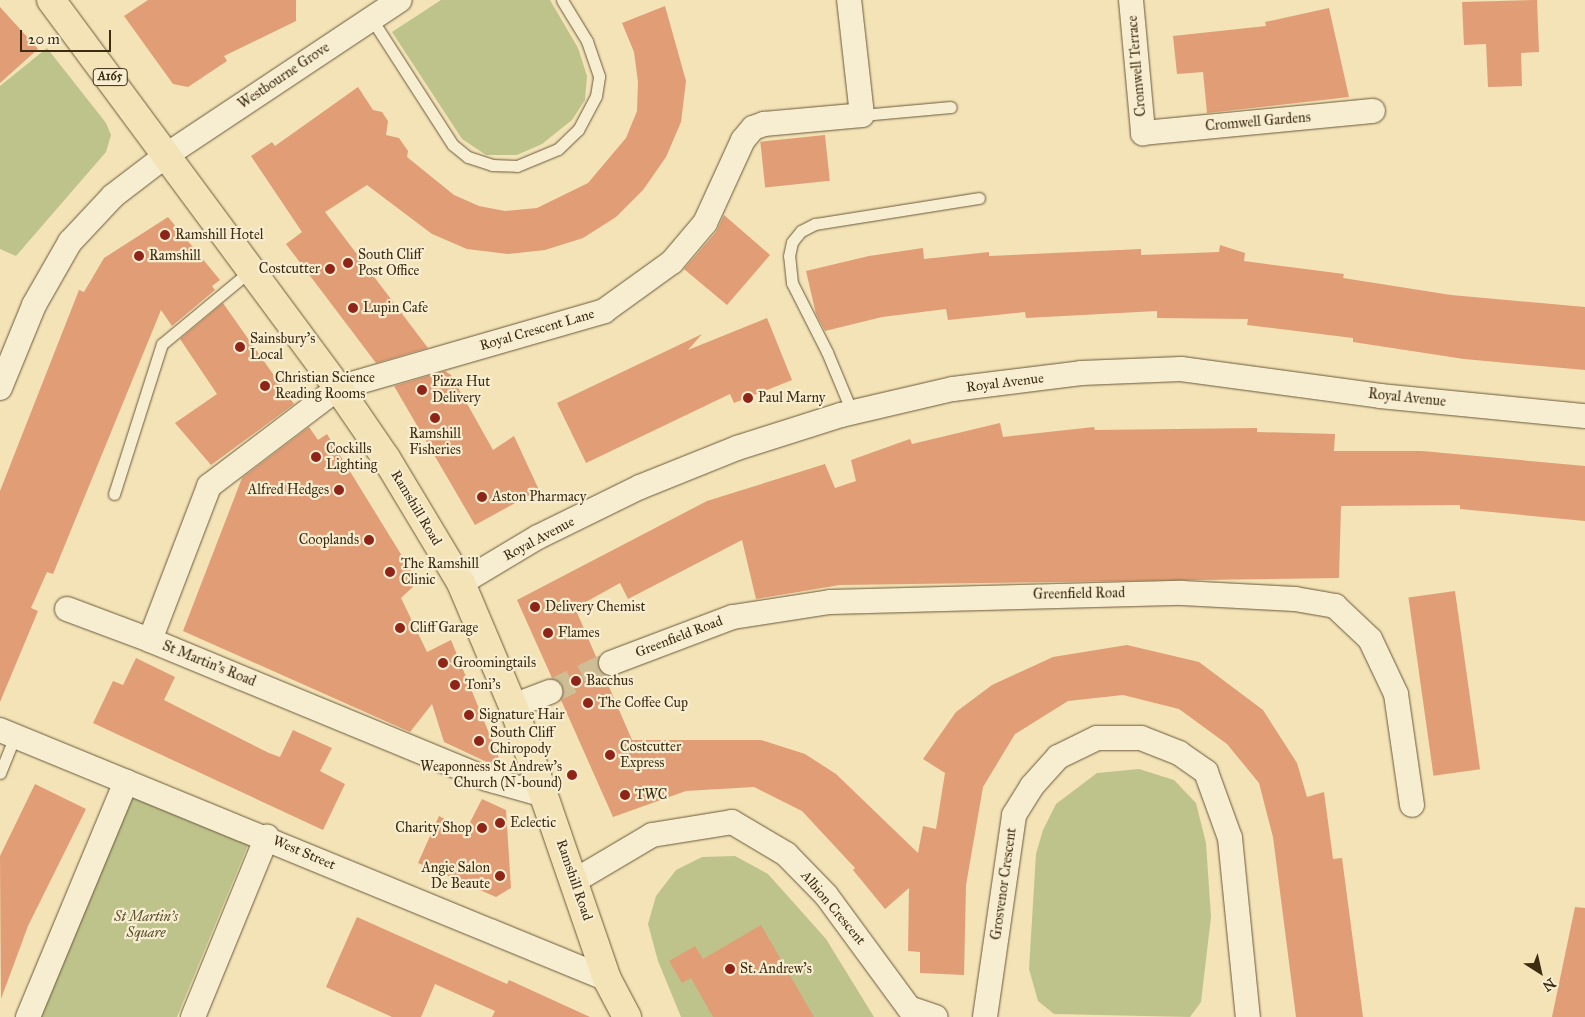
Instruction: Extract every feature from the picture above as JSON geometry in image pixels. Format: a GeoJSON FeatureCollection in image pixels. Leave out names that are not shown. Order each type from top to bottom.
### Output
{"type":"FeatureCollection","features":[{"type":"Feature","properties":{"kind":"highway","name":"A165"},"geometry":{"type":"LineString","coordinates":[[51,0],[168,154]]}},
{"type":"Feature","properties":{"kind":"highway","name":"Ramshill Road"},"geometry":{"type":"LineString","coordinates":[[168,154],[338,388],[386,458],[461,583],[513,706],[576,880],[607,980],[627,1017]]}},
{"type":"Feature","properties":{"kind":"street","name":"Westbourne Grove"},"geometry":{"type":"LineString","coordinates":[[0,388],[34,305],[70,242],[113,196],[168,154],[400,0]]}},
{"type":"Feature","properties":{"kind":"street"},"geometry":{"type":"LineString","coordinates":[[849,0],[862,115]]}},
{"type":"Feature","properties":{"kind":"street","name":"Cromwell Terrace"},"geometry":{"type":"LineString","coordinates":[[1131,0],[1143,133]]}},
{"type":"Feature","properties":{"kind":"street","name":"Cromwell Gardens"},"geometry":{"type":"LineString","coordinates":[[1143,133],[1373,111]]}},
{"type":"Feature","properties":{"kind":"street","name":"Royal Crescent Lane"},"geometry":{"type":"LineString","coordinates":[[338,388],[604,311],[672,262],[705,223],[743,140],[753,128],[764,124],[862,115]]}},
{"type":"Feature","properties":{"kind":"street","name":"Royal Avenue"},"geometry":{"type":"LineString","coordinates":[[461,583],[538,538],[640,488],[737,448],[852,412],[953,389],[1081,373],[1181,369],[1295,382],[1380,396],[1585,416]]}},
{"type":"Feature","properties":{"kind":"street","name":"St Martin's Road"},"geometry":{"type":"LineString","coordinates":[[338,388],[209,486],[150,640],[487,779],[544,795]]}},
{"type":"Feature","properties":{"kind":"street","name":"Greenfield Road"},"geometry":{"type":"LineString","coordinates":[[611,663],[733,617],[830,602],[1182,593],[1295,599],[1334,606],[1370,639],[1396,694],[1412,805]]}},
{"type":"Feature","properties":{"kind":"street"},"geometry":{"type":"LineString","coordinates":[[67,610],[150,640]]}},
{"type":"Feature","properties":{"kind":"street"},"geometry":{"type":"LineString","coordinates":[[513,706],[550,692]]}},
{"type":"Feature","properties":{"kind":"street","name":"West Street"},"geometry":{"type":"LineString","coordinates":[[8,733],[126,782],[267,837],[607,980]]}},
{"type":"Feature","properties":{"kind":"street","name":"Grosvenor Crescent"},"geometry":{"type":"LineString","coordinates":[[984,1017],[1014,815],[1032,786],[1058,757],[1097,738],[1141,738],[1179,753],[1206,772],[1230,838],[1248,1017]]}},
{"type":"Feature","properties":{"kind":"street"},"geometry":{"type":"LineString","coordinates":[[28,1017],[126,782]]}},
{"type":"Feature","properties":{"kind":"street","name":"Albion Crescent"},"geometry":{"type":"LineString","coordinates":[[576,880],[652,835],[732,822],[786,854],[826,895],[909,1008],[935,1017]]}},
{"type":"Feature","properties":{"kind":"street"},"geometry":{"type":"LineString","coordinates":[[193,1017],[267,837]]}},
{"type":"Feature","properties":{"kind":"lane"},"geometry":{"type":"LineString","coordinates":[[371,18],[453,145],[468,157],[492,165],[516,166],[558,149],[578,130],[596,96],[599,76],[586,41],[562,0]]}},
{"type":"Feature","properties":{"kind":"lane"},"geometry":{"type":"LineString","coordinates":[[862,115],[951,107]]}},
{"type":"Feature","properties":{"kind":"lane"},"geometry":{"type":"LineString","coordinates":[[852,412],[827,352],[792,284],[789,271],[792,242],[801,231],[815,224],[979,198]]}},
{"type":"Feature","properties":{"kind":"lane"},"geometry":{"type":"LineString","coordinates":[[114,494],[162,344],[251,270]]}},
{"type":"Feature","properties":{"kind":"lane"},"geometry":{"type":"LineString","coordinates":[[0,773],[8,733]]}},
{"type":"Feature","properties":{"kind":"green space"},"geometry":{"type":"Polygon","coordinates":[[[441,0],[550,0],[578,48],[587,76],[585,100],[572,120],[542,144],[517,155],[486,155],[462,139],[392,32],[441,0]]]}},
{"type":"Feature","properties":{"kind":"green space"},"geometry":{"type":"Polygon","coordinates":[[[47,48],[106,123],[111,135],[106,152],[16,256],[0,249],[0,86],[47,48]]]}},
{"type":"Feature","properties":{"kind":"green space"},"geometry":{"type":"Polygon","coordinates":[[[1139,769],[1174,780],[1196,803],[1206,843],[1211,917],[1201,1002],[1190,1017],[1054,1014],[1038,1001],[1029,969],[1036,854],[1043,830],[1056,804],[1097,773],[1139,769]]]}},
{"type":"Feature","properties":{"kind":"green space","name":"St Martin's Square"},"geometry":{"type":"Polygon","coordinates":[[[131,796],[248,845],[177,1017],[39,1017],[131,796]]]}},
{"type":"Feature","properties":{"kind":"green space"},"geometry":{"type":"Polygon","coordinates":[[[735,856],[768,874],[826,939],[874,1017],[681,1017],[658,961],[648,924],[656,896],[676,870],[702,857],[735,856]]]}},
{"type":"Feature","properties":{"kind":"building"},"geometry":{"type":"Polygon","coordinates":[[[148,0],[296,0],[296,21],[224,56],[227,61],[188,87],[173,84],[124,16],[148,0]]]}},
{"type":"Feature","properties":{"kind":"building"},"geometry":{"type":"Polygon","coordinates":[[[1537,0],[1539,52],[1521,53],[1522,86],[1488,87],[1486,44],[1464,45],[1462,2],[1537,0]]]}},
{"type":"Feature","properties":{"kind":"building"},"geometry":{"type":"Polygon","coordinates":[[[665,6],[686,81],[681,122],[666,157],[643,190],[616,217],[583,238],[545,250],[508,254],[467,249],[432,234],[367,185],[325,212],[428,348],[376,363],[286,244],[302,232],[251,156],[272,142],[275,146],[358,87],[373,110],[382,112],[388,121],[386,135],[399,138],[408,151],[407,157],[454,195],[479,206],[505,211],[537,208],[588,183],[626,138],[637,111],[638,82],[634,52],[622,23],[665,6]]]}},
{"type":"Feature","properties":{"kind":"building"},"geometry":{"type":"Polygon","coordinates":[[[0,7],[38,49],[0,83],[0,7]]]}},
{"type":"Feature","properties":{"kind":"building"},"geometry":{"type":"Polygon","coordinates":[[[1329,8],[1349,97],[1207,113],[1203,72],[1177,74],[1173,36],[1266,26],[1265,22],[1329,8]]]}},
{"type":"Feature","properties":{"kind":"building"},"geometry":{"type":"Polygon","coordinates":[[[825,135],[830,181],[765,188],[760,142],[825,135]]]}},
{"type":"Feature","properties":{"kind":"building"},"geometry":{"type":"Polygon","coordinates":[[[724,215],[770,255],[727,305],[684,269],[716,232],[724,215]]]}},
{"type":"Feature","properties":{"kind":"building"},"geometry":{"type":"Polygon","coordinates":[[[168,217],[220,280],[212,286],[215,290],[172,326],[161,310],[53,574],[47,572],[31,608],[38,611],[0,702],[0,491],[79,290],[84,292],[104,258],[168,217]]]}},
{"type":"Feature","properties":{"kind":"building"},"geometry":{"type":"Polygon","coordinates":[[[1220,245],[1245,253],[1244,261],[1344,274],[1343,278],[1451,295],[1585,307],[1585,370],[1464,359],[1353,342],[1353,338],[1247,325],[1248,319],[1157,318],[1157,311],[1026,318],[1025,312],[948,320],[946,309],[882,317],[825,331],[816,314],[806,271],[869,256],[923,248],[924,259],[989,252],[989,256],[1141,249],[1141,255],[1219,252],[1220,245]]]}},
{"type":"Feature","properties":{"kind":"building"},"geometry":{"type":"Polygon","coordinates":[[[223,303],[294,404],[211,465],[175,423],[217,394],[180,339],[223,303]]]}},
{"type":"Feature","properties":{"kind":"building"},"geometry":{"type":"Polygon","coordinates":[[[767,318],[792,380],[734,403],[730,394],[586,463],[557,403],[702,334],[688,350],[767,318]]]}},
{"type":"Feature","properties":{"kind":"building"},"geometry":{"type":"Polygon","coordinates":[[[445,371],[451,375],[493,450],[514,436],[539,490],[475,525],[394,386],[445,371]]]}},
{"type":"Feature","properties":{"kind":"building"},"geometry":{"type":"Polygon","coordinates":[[[1000,423],[1003,437],[1094,427],[1095,430],[1257,428],[1257,432],[1335,434],[1334,451],[1422,451],[1585,466],[1585,521],[1460,509],[1460,505],[1341,506],[1339,578],[840,585],[756,599],[742,540],[628,599],[620,583],[575,608],[632,740],[761,740],[805,754],[836,774],[918,853],[923,826],[936,829],[945,773],[923,759],[956,712],[992,685],[1053,657],[1127,645],[1199,662],[1263,710],[1297,763],[1307,797],[1324,792],[1333,859],[1342,858],[1363,1017],[1296,1017],[1273,837],[1259,783],[1227,744],[1179,709],[1123,695],[1068,701],[1015,734],[983,787],[966,885],[964,975],[920,973],[920,952],[908,951],[909,888],[885,909],[853,870],[855,868],[802,811],[754,787],[686,791],[613,817],[561,700],[563,687],[552,678],[517,600],[707,501],[825,464],[835,488],[856,481],[851,460],[910,439],[912,444],[1000,423]]]}},
{"type":"Feature","properties":{"kind":"building"},"geometry":{"type":"Polygon","coordinates":[[[309,427],[318,440],[327,434],[418,582],[401,598],[427,652],[451,640],[504,770],[444,742],[432,704],[410,732],[183,631],[242,478],[309,427]]]}},
{"type":"Feature","properties":{"kind":"building"},"geometry":{"type":"Polygon","coordinates":[[[1455,591],[1480,769],[1434,776],[1408,598],[1455,591]]]}},
{"type":"Feature","properties":{"kind":"building"},"geometry":{"type":"Polygon","coordinates":[[[136,658],[175,677],[164,700],[269,753],[280,757],[293,730],[332,748],[320,771],[345,784],[323,830],[93,723],[113,681],[123,685],[136,658]]]}},
{"type":"Feature","properties":{"kind":"building"},"geometry":{"type":"Polygon","coordinates":[[[35,784],[86,809],[28,926],[1,999],[0,856],[35,784]]]}},
{"type":"Feature","properties":{"kind":"building"},"geometry":{"type":"Polygon","coordinates":[[[482,799],[506,810],[511,888],[496,897],[418,863],[439,816],[466,830],[482,799]]]}},
{"type":"Feature","properties":{"kind":"building"},"geometry":{"type":"Polygon","coordinates":[[[1575,907],[1585,908],[1585,1017],[1552,1017],[1575,907]]]}},
{"type":"Feature","properties":{"kind":"building"},"geometry":{"type":"Polygon","coordinates":[[[357,917],[507,984],[509,980],[590,1017],[492,1017],[495,1011],[435,984],[421,1017],[392,1017],[326,987],[357,917]]]}},
{"type":"Feature","properties":{"kind":"building","name":"St. Andrew's"},"geometry":{"type":"Polygon","coordinates":[[[761,925],[814,1017],[713,1017],[691,978],[682,983],[669,961],[695,946],[703,959],[761,925]]]}},
{"type":"Feature","properties":{"kind":"tunnel"},"geometry":{"type":"LineString","coordinates":[[550,692],[611,663]]}},
{"type":"Feature","properties":{"kind":"place","name":"Ramshill Hotel"},"geometry":{"type":"Point","coordinates":[165,235]}},
{"type":"Feature","properties":{"kind":"place","name":"Ramshill"},"geometry":{"type":"Point","coordinates":[139,256]}},
{"type":"Feature","properties":{"kind":"place","name":"South Cliff Post Office"},"geometry":{"type":"Point","coordinates":[348,263]}},
{"type":"Feature","properties":{"kind":"place","name":"Costcutter"},"geometry":{"type":"Point","coordinates":[330,269]}},
{"type":"Feature","properties":{"kind":"place","name":"Lupin Cafe"},"geometry":{"type":"Point","coordinates":[353,308]}},
{"type":"Feature","properties":{"kind":"place","name":"Sainsbury's Local"},"geometry":{"type":"Point","coordinates":[240,347]}},
{"type":"Feature","properties":{"kind":"place","name":"Christian Science Reading Rooms"},"geometry":{"type":"Point","coordinates":[265,386]}},
{"type":"Feature","properties":{"kind":"place","name":"Pizza Hut Delivery"},"geometry":{"type":"Point","coordinates":[422,390]}},
{"type":"Feature","properties":{"kind":"place","name":"Paul Marny"},"geometry":{"type":"Point","coordinates":[748,398]}},
{"type":"Feature","properties":{"kind":"place","name":"Ramshill Fisheries"},"geometry":{"type":"Point","coordinates":[435,418]}},
{"type":"Feature","properties":{"kind":"place","name":"Cockills Lighting"},"geometry":{"type":"Point","coordinates":[316,457]}},
{"type":"Feature","properties":{"kind":"place","name":"Alfred Hedges"},"geometry":{"type":"Point","coordinates":[339,490]}},
{"type":"Feature","properties":{"kind":"place","name":"Aston Pharmacy"},"geometry":{"type":"Point","coordinates":[482,497]}},
{"type":"Feature","properties":{"kind":"place","name":"Cooplands"},"geometry":{"type":"Point","coordinates":[369,540]}},
{"type":"Feature","properties":{"kind":"place","name":"The Ramshill Clinic"},"geometry":{"type":"Point","coordinates":[390,572]}},
{"type":"Feature","properties":{"kind":"place","name":"Delivery Chemist"},"geometry":{"type":"Point","coordinates":[535,607]}},
{"type":"Feature","properties":{"kind":"place","name":"Cliff Garage"},"geometry":{"type":"Point","coordinates":[400,628]}},
{"type":"Feature","properties":{"kind":"place","name":"Flames"},"geometry":{"type":"Point","coordinates":[548,633]}},
{"type":"Feature","properties":{"kind":"place","name":"Groomingtails"},"geometry":{"type":"Point","coordinates":[443,663]}},
{"type":"Feature","properties":{"kind":"place","name":"Bacchus"},"geometry":{"type":"Point","coordinates":[576,681]}},
{"type":"Feature","properties":{"kind":"place","name":"Toni's"},"geometry":{"type":"Point","coordinates":[455,685]}},
{"type":"Feature","properties":{"kind":"place","name":"The Coffee Cup"},"geometry":{"type":"Point","coordinates":[588,703]}},
{"type":"Feature","properties":{"kind":"place","name":"Signature Hair"},"geometry":{"type":"Point","coordinates":[469,715]}},
{"type":"Feature","properties":{"kind":"place","name":"South Cliff Chiropody"},"geometry":{"type":"Point","coordinates":[479,741]}},
{"type":"Feature","properties":{"kind":"place","name":"Costcutter Express"},"geometry":{"type":"Point","coordinates":[610,755]}},
{"type":"Feature","properties":{"kind":"place","name":"Weaponness St Andrew's Church (N-bound)"},"geometry":{"type":"Point","coordinates":[572,775]}},
{"type":"Feature","properties":{"kind":"place","name":"TWC"},"geometry":{"type":"Point","coordinates":[625,795]}},
{"type":"Feature","properties":{"kind":"place","name":"Eclectic"},"geometry":{"type":"Point","coordinates":[500,823]}},
{"type":"Feature","properties":{"kind":"place","name":"Charity Shop"},"geometry":{"type":"Point","coordinates":[482,828]}},
{"type":"Feature","properties":{"kind":"place","name":"Angie Salon De Beaute"},"geometry":{"type":"Point","coordinates":[500,876]}},
{"type":"Feature","properties":{"kind":"place","name":"St. Andrew's"},"geometry":{"type":"Point","coordinates":[730,969]}}]}
